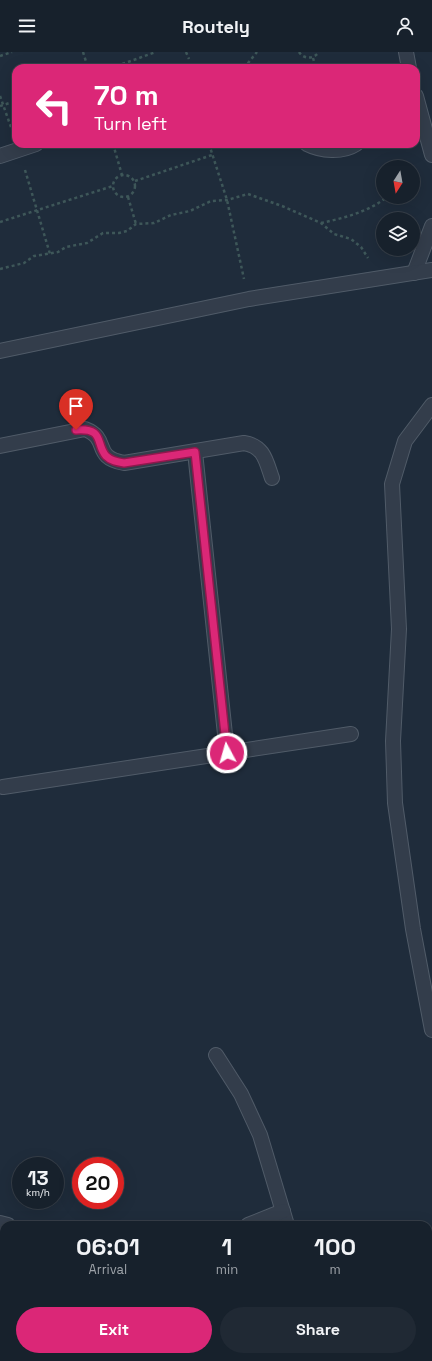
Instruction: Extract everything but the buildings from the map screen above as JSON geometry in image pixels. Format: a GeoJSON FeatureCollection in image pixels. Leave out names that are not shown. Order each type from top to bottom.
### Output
{"type":"FeatureCollection","features":[{"type":"Feature","properties":{"kind":"lane"},"geometry":{"type":"LineString","coordinates":[[406,52],[408,64]]}},
{"type":"Feature","properties":{"kind":"lane"},"geometry":{"type":"LineString","coordinates":[[420,111],[432,155]]}},
{"type":"Feature","properties":{"kind":"lane"},"geometry":{"type":"LineString","coordinates":[[0,156],[25,148]]}},
{"type":"Feature","properties":{"kind":"lane"},"geometry":{"type":"LineString","coordinates":[[320,148],[326,150],[338,150],[344,148]]}},
{"type":"Feature","properties":{"kind":"lane"},"geometry":{"type":"LineString","coordinates":[[414,273],[432,226]]}},
{"type":"Feature","properties":{"kind":"lane"},"geometry":{"type":"LineString","coordinates":[[0,351],[249,299],[432,270]]}},
{"type":"Feature","properties":{"kind":"lane"},"geometry":{"type":"LineString","coordinates":[[432,405],[405,441],[392,484],[399,629],[393,741],[395,803],[413,929],[429,997],[432,1030]]}},
{"type":"Feature","properties":{"kind":"lane"},"geometry":{"type":"LineString","coordinates":[[0,446],[85,430],[93,433],[99,439],[107,458],[124,463],[244,443],[252,444],[260,449],[272,478]]}},
{"type":"Feature","properties":{"kind":"lane"},"geometry":{"type":"LineString","coordinates":[[195,452],[227,753]]}},
{"type":"Feature","properties":{"kind":"lane"},"geometry":{"type":"LineString","coordinates":[[4,787],[351,734]]}},
{"type":"Feature","properties":{"kind":"lane"},"geometry":{"type":"LineString","coordinates":[[216,1055],[241,1094],[260,1135],[286,1221]]}},
{"type":"Feature","properties":{"kind":"lane"},"geometry":{"type":"LineString","coordinates":[[258,1221],[283,1211]]}},
{"type":"Feature","properties":{"kind":"path"},"geometry":{"type":"LineString","coordinates":[[0,56],[12,52]]}},
{"type":"Feature","properties":{"kind":"path"},"geometry":{"type":"LineString","coordinates":[[83,52],[87,64]]}},
{"type":"Feature","properties":{"kind":"path"},"geometry":{"type":"LineString","coordinates":[[122,64],[156,52]]}},
{"type":"Feature","properties":{"kind":"path"},"geometry":{"type":"LineString","coordinates":[[186,52],[189,59]]}},
{"type":"Feature","properties":{"kind":"path"},"geometry":{"type":"LineString","coordinates":[[247,64],[257,52]]}},
{"type":"Feature","properties":{"kind":"path"},"geometry":{"type":"LineString","coordinates":[[299,52],[306,58],[313,58],[319,52]]}},
{"type":"Feature","properties":{"kind":"path"},"geometry":{"type":"LineString","coordinates":[[313,58],[315,64]]}},
{"type":"Feature","properties":{"kind":"path"},"geometry":{"type":"LineString","coordinates":[[0,96],[2,106],[12,129]]}},
{"type":"Feature","properties":{"kind":"path"},"geometry":{"type":"LineString","coordinates":[[2,106],[12,102]]}},
{"type":"Feature","properties":{"kind":"path"},"geometry":{"type":"LineString","coordinates":[[114,148],[122,175]]}},
{"type":"Feature","properties":{"kind":"path"},"geometry":{"type":"LineString","coordinates":[[209,148],[227,200],[249,299]]}},
{"type":"Feature","properties":{"kind":"path"},"geometry":{"type":"LineString","coordinates":[[19,150],[50,254]]}},
{"type":"Feature","properties":{"kind":"path"},"geometry":{"type":"LineString","coordinates":[[134,181],[212,155]]}},
{"type":"Feature","properties":{"kind":"path"},"geometry":{"type":"LineString","coordinates":[[122,175],[127,175],[134,181],[136,187],[134,193],[128,197],[121,197],[115,192],[113,186],[115,179],[122,175]]}},
{"type":"Feature","properties":{"kind":"path"},"geometry":{"type":"LineString","coordinates":[[0,222],[113,186]]}},
{"type":"Feature","properties":{"kind":"path"},"geometry":{"type":"LineString","coordinates":[[0,269],[24,263],[34,256],[50,254],[66,247],[87,243],[103,233],[119,233],[127,231],[136,224],[154,222],[171,215],[190,212],[211,201],[227,200],[248,194],[255,195],[321,223],[334,234],[351,239],[361,247],[368,257],[370,268],[369,280]]}},
{"type":"Feature","properties":{"kind":"path"},"geometry":{"type":"LineString","coordinates":[[128,197],[136,224]]}},
{"type":"Feature","properties":{"kind":"path"},"geometry":{"type":"LineString","coordinates":[[321,223],[343,218],[365,210],[376,204]]}},
{"type":"Feature","properties":{"kind":"route"},"geometry":{"type":"LineString","coordinates":[[76,430],[85,430],[93,433],[99,439],[107,458],[124,463],[195,452],[227,753]]}}]}
